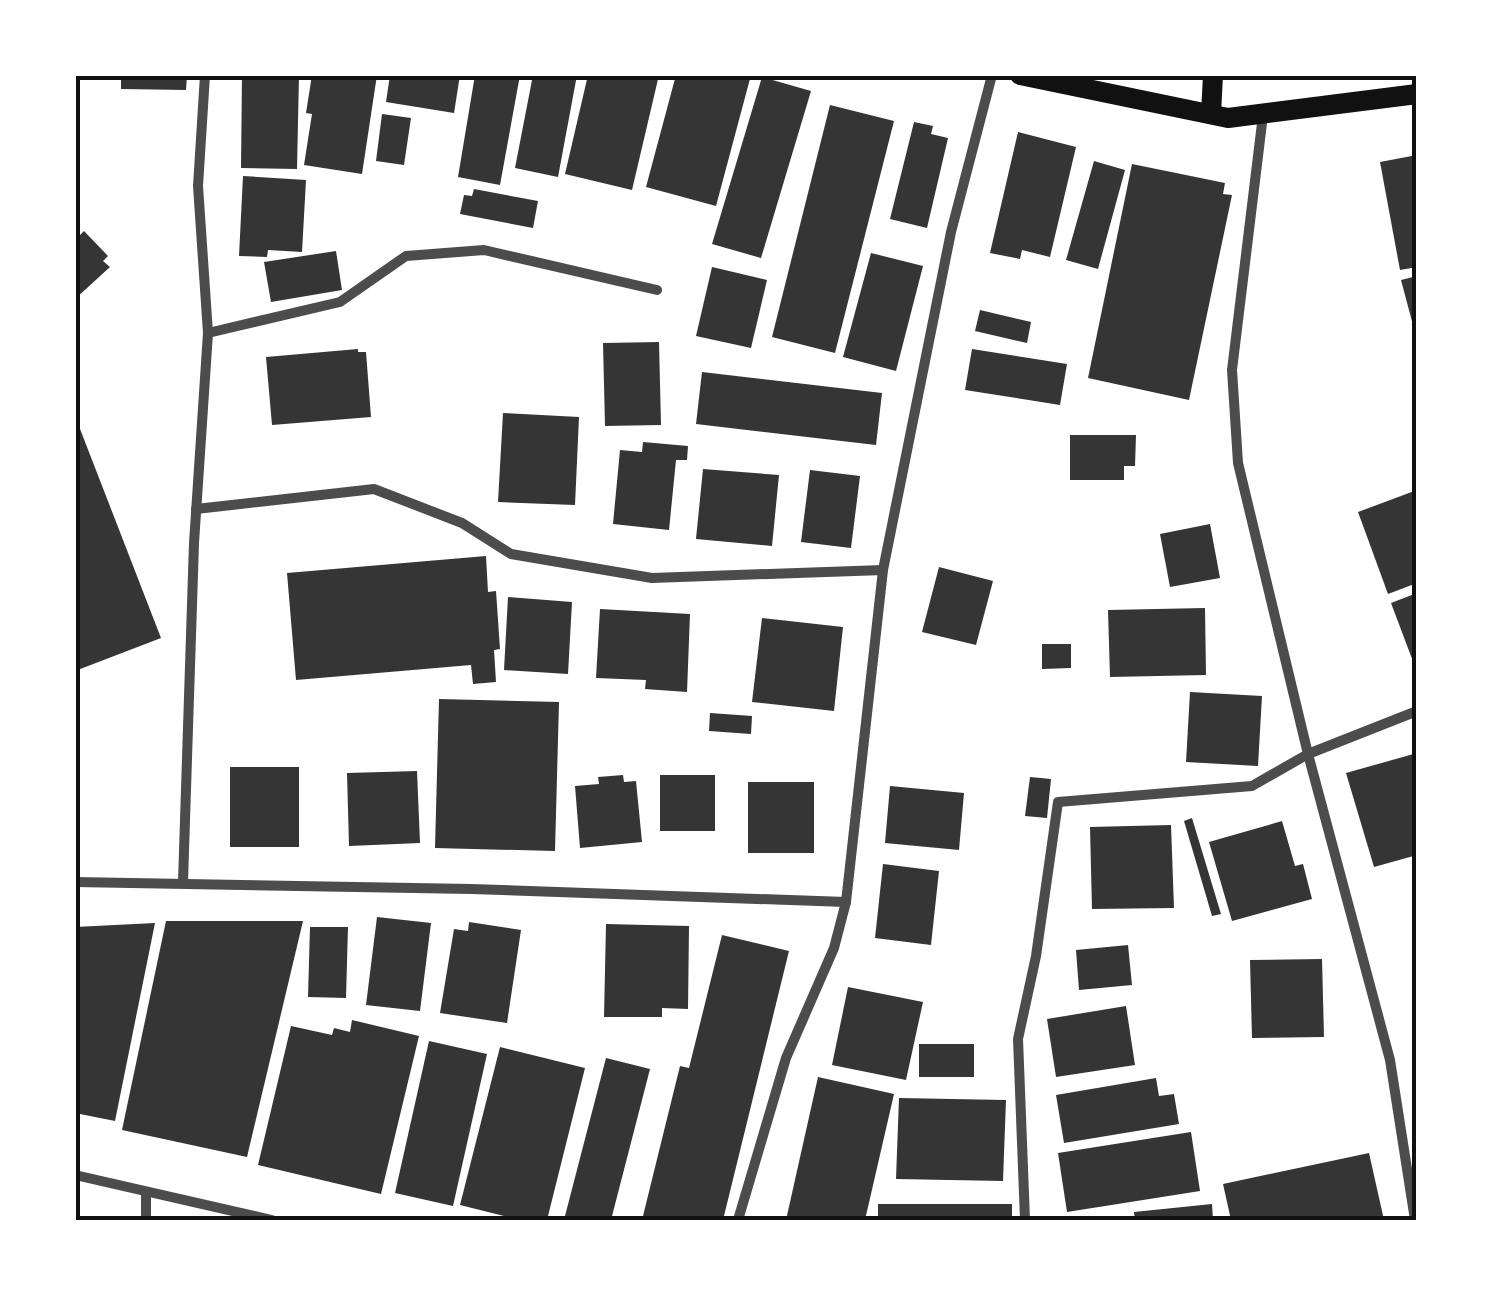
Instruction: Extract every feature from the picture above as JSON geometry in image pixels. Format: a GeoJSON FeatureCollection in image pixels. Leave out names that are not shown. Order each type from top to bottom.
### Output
{"type":"FeatureCollection","features":[{"type":"Feature","properties":{"kind":"main road"},"geometry":{"type":"LineString","coordinates":[[1020,75],[1228,118],[1417,94]]}},
{"type":"Feature","properties":{"kind":"main road"},"geometry":{"type":"LineString","coordinates":[[1211,114],[1214,75]]}},
{"type":"Feature","properties":{"kind":"street"},"geometry":{"type":"LineString","coordinates":[[183,882],[196,509],[208,333],[198,186],[205,75]]}},
{"type":"Feature","properties":{"kind":"street"},"geometry":{"type":"LineString","coordinates":[[738,1220],[786,1058],[834,948],[846,902],[883,570],[951,232],[992,75]]}},
{"type":"Feature","properties":{"kind":"street"},"geometry":{"type":"LineString","coordinates":[[1263,114],[1232,370],[1238,463],[1308,754],[1390,1060],[1414,1220]]}},
{"type":"Feature","properties":{"kind":"street"},"geometry":{"type":"LineString","coordinates":[[208,333],[340,302],[406,256],[484,250],[657,290]]}},
{"type":"Feature","properties":{"kind":"street"},"geometry":{"type":"LineString","coordinates":[[196,509],[374,489],[462,524],[511,554],[652,578],[883,570]]}},
{"type":"Feature","properties":{"kind":"street"},"geometry":{"type":"LineString","coordinates":[[1025,1220],[1018,1039],[1036,956],[1058,802],[1252,786],[1308,754],[1417,711]]}},
{"type":"Feature","properties":{"kind":"street"},"geometry":{"type":"LineString","coordinates":[[75,882],[846,902]]}},
{"type":"Feature","properties":{"kind":"street"},"geometry":{"type":"LineString","coordinates":[[75,1175],[272,1220]]}},
{"type":"Feature","properties":{"kind":"street"},"geometry":{"type":"LineString","coordinates":[[146,1192],[146,1220]]}},
{"type":"Feature","properties":{"kind":"building"},"geometry":{"type":"Polygon","coordinates":[[[121,75],[187,75],[186,90],[121,89],[121,75]]]}},
{"type":"Feature","properties":{"kind":"building"},"geometry":{"type":"Polygon","coordinates":[[[242,75],[299,75],[297,169],[241,168],[242,75]]]}},
{"type":"Feature","properties":{"kind":"building"},"geometry":{"type":"Polygon","coordinates":[[[312,75],[377,75],[362,174],[304,165],[312,114],[306,113],[312,75]]]}},
{"type":"Feature","properties":{"kind":"building"},"geometry":{"type":"Polygon","coordinates":[[[390,75],[460,75],[454,113],[386,102],[390,75]]]}},
{"type":"Feature","properties":{"kind":"building"},"geometry":{"type":"Polygon","coordinates":[[[475,75],[520,75],[500,185],[458,177],[475,75]]]}},
{"type":"Feature","properties":{"kind":"building"},"geometry":{"type":"Polygon","coordinates":[[[533,75],[577,75],[558,177],[515,168],[533,75]]]}},
{"type":"Feature","properties":{"kind":"building"},"geometry":{"type":"Polygon","coordinates":[[[588,75],[659,75],[632,190],[565,174],[588,75]]]}},
{"type":"Feature","properties":{"kind":"building"},"geometry":{"type":"Polygon","coordinates":[[[676,75],[751,75],[716,206],[646,187],[676,75]]]}},
{"type":"Feature","properties":{"kind":"building"},"geometry":{"type":"Polygon","coordinates":[[[762,77],[811,91],[761,258],[712,244],[762,77]]]}},
{"type":"Feature","properties":{"kind":"building"},"geometry":{"type":"Polygon","coordinates":[[[830,105],[894,121],[835,353],[772,337],[830,105]]]}},
{"type":"Feature","properties":{"kind":"building"},"geometry":{"type":"Polygon","coordinates":[[[382,114],[411,118],[404,165],[376,161],[382,114]]]}},
{"type":"Feature","properties":{"kind":"building"},"geometry":{"type":"Polygon","coordinates":[[[914,122],[933,126],[931,134],[948,138],[927,228],[890,219],[914,122]]]}},
{"type":"Feature","properties":{"kind":"building"},"geometry":{"type":"Polygon","coordinates":[[[1018,132],[1076,147],[1050,257],[1022,250],[1020,259],[990,253],[1018,132]]]}},
{"type":"Feature","properties":{"kind":"building"},"geometry":{"type":"Polygon","coordinates":[[[1417,155],[1417,267],[1400,270],[1380,162],[1417,155]]]}},
{"type":"Feature","properties":{"kind":"building"},"geometry":{"type":"Polygon","coordinates":[[[1094,161],[1125,170],[1098,269],[1066,260],[1094,161]]]}},
{"type":"Feature","properties":{"kind":"building"},"geometry":{"type":"Polygon","coordinates":[[[1132,164],[1225,183],[1223,194],[1232,195],[1189,400],[1088,378],[1132,164]]]}},
{"type":"Feature","properties":{"kind":"building"},"geometry":{"type":"Polygon","coordinates":[[[243,176],[306,180],[302,252],[268,250],[267,257],[239,256],[243,176]]]}},
{"type":"Feature","properties":{"kind":"building"},"geometry":{"type":"Polygon","coordinates":[[[474,189],[538,201],[533,228],[460,214],[464,195],[472,196],[474,189]]]}},
{"type":"Feature","properties":{"kind":"building"},"geometry":{"type":"Polygon","coordinates":[[[84,231],[108,256],[103,261],[110,267],[75,299],[75,236],[84,231]]]}},
{"type":"Feature","properties":{"kind":"building"},"geometry":{"type":"Polygon","coordinates":[[[336,251],[342,290],[271,302],[264,262],[336,251]]]}},
{"type":"Feature","properties":{"kind":"building"},"geometry":{"type":"Polygon","coordinates":[[[871,253],[923,266],[896,371],[843,357],[871,253]]]}},
{"type":"Feature","properties":{"kind":"building"},"geometry":{"type":"Polygon","coordinates":[[[712,267],[767,280],[751,348],[696,336],[712,267]]]}},
{"type":"Feature","properties":{"kind":"building"},"geometry":{"type":"Polygon","coordinates":[[[1417,276],[1417,328],[1414,329],[1401,280],[1417,276]]]}},
{"type":"Feature","properties":{"kind":"building"},"geometry":{"type":"Polygon","coordinates":[[[980,310],[1031,322],[1027,343],[975,331],[980,310]]]}},
{"type":"Feature","properties":{"kind":"building"},"geometry":{"type":"Polygon","coordinates":[[[659,342],[661,425],[605,426],[603,343],[659,342]]]}},
{"type":"Feature","properties":{"kind":"building"},"geometry":{"type":"Polygon","coordinates":[[[358,349],[366,352],[371,417],[272,425],[266,357],[358,349]]]}},
{"type":"Feature","properties":{"kind":"building"},"geometry":{"type":"Polygon","coordinates":[[[972,349],[1067,364],[1060,405],[965,390],[972,349]]]}},
{"type":"Feature","properties":{"kind":"building"},"geometry":{"type":"Polygon","coordinates":[[[702,372],[882,393],[876,445],[696,424],[702,372]]]}},
{"type":"Feature","properties":{"kind":"building"},"geometry":{"type":"Polygon","coordinates":[[[503,413],[579,417],[575,505],[498,502],[503,413]]]}},
{"type":"Feature","properties":{"kind":"building"},"geometry":{"type":"Polygon","coordinates":[[[75,416],[161,638],[75,671],[75,416]]]}},
{"type":"Feature","properties":{"kind":"building"},"geometry":{"type":"Polygon","coordinates":[[[1070,435],[1136,435],[1135,466],[1124,466],[1124,480],[1070,480],[1070,435]]]}},
{"type":"Feature","properties":{"kind":"building"},"geometry":{"type":"Polygon","coordinates":[[[643,442],[688,446],[687,460],[676,460],[669,530],[613,524],[620,450],[642,452],[643,442]]]}},
{"type":"Feature","properties":{"kind":"building"},"geometry":{"type":"Polygon","coordinates":[[[703,469],[779,475],[772,546],[696,539],[703,469]]]}},
{"type":"Feature","properties":{"kind":"building"},"geometry":{"type":"Polygon","coordinates":[[[810,470],[860,476],[851,548],[801,542],[810,470]]]}},
{"type":"Feature","properties":{"kind":"building"},"geometry":{"type":"Polygon","coordinates":[[[1417,490],[1417,583],[1388,594],[1358,512],[1417,490]]]}},
{"type":"Feature","properties":{"kind":"building"},"geometry":{"type":"Polygon","coordinates":[[[1210,524],[1220,578],[1170,587],[1160,534],[1210,524]]]}},
{"type":"Feature","properties":{"kind":"building"},"geometry":{"type":"Polygon","coordinates":[[[486,556],[488,592],[496,591],[500,649],[494,650],[496,682],[473,684],[471,665],[296,680],[287,573],[486,556]]]}},
{"type":"Feature","properties":{"kind":"building"},"geometry":{"type":"Polygon","coordinates":[[[939,567],[993,581],[976,645],[922,632],[939,567]]]}},
{"type":"Feature","properties":{"kind":"building"},"geometry":{"type":"Polygon","coordinates":[[[1417,593],[1417,672],[1391,603],[1417,593]]]}},
{"type":"Feature","properties":{"kind":"building"},"geometry":{"type":"Polygon","coordinates":[[[508,597],[572,602],[568,674],[504,670],[508,597]]]}},
{"type":"Feature","properties":{"kind":"building"},"geometry":{"type":"Polygon","coordinates":[[[1205,608],[1206,675],[1110,677],[1108,610],[1205,608]]]}},
{"type":"Feature","properties":{"kind":"building"},"geometry":{"type":"Polygon","coordinates":[[[600,609],[690,614],[687,692],[645,689],[646,680],[596,678],[600,609]]]}},
{"type":"Feature","properties":{"kind":"building"},"geometry":{"type":"Polygon","coordinates":[[[762,618],[843,627],[834,711],[752,702],[762,618]]]}},
{"type":"Feature","properties":{"kind":"building"},"geometry":{"type":"Polygon","coordinates":[[[1042,644],[1071,644],[1071,668],[1042,669],[1042,644]]]}},
{"type":"Feature","properties":{"kind":"building"},"geometry":{"type":"Polygon","coordinates":[[[1190,692],[1262,696],[1258,766],[1186,762],[1190,692]]]}},
{"type":"Feature","properties":{"kind":"building"},"geometry":{"type":"Polygon","coordinates":[[[439,699],[559,702],[555,851],[435,848],[439,699]]]}},
{"type":"Feature","properties":{"kind":"building"},"geometry":{"type":"Polygon","coordinates":[[[710,713],[752,716],[751,734],[709,731],[710,713]]]}},
{"type":"Feature","properties":{"kind":"building"},"geometry":{"type":"Polygon","coordinates":[[[1417,753],[1417,855],[1374,867],[1346,773],[1417,753]]]}},
{"type":"Feature","properties":{"kind":"building"},"geometry":{"type":"Polygon","coordinates":[[[230,767],[299,767],[299,847],[230,847],[230,767]]]}},
{"type":"Feature","properties":{"kind":"building"},"geometry":{"type":"Polygon","coordinates":[[[417,771],[420,843],[349,846],[347,773],[417,771]]]}},
{"type":"Feature","properties":{"kind":"building"},"geometry":{"type":"Polygon","coordinates":[[[623,775],[624,782],[636,781],[642,842],[580,848],[575,786],[599,784],[598,777],[623,775]]]}},
{"type":"Feature","properties":{"kind":"building"},"geometry":{"type":"Polygon","coordinates":[[[660,775],[715,775],[715,831],[660,831],[660,775]]]}},
{"type":"Feature","properties":{"kind":"building"},"geometry":{"type":"Polygon","coordinates":[[[1030,777],[1051,779],[1047,818],[1025,816],[1030,777]]]}},
{"type":"Feature","properties":{"kind":"building"},"geometry":{"type":"Polygon","coordinates":[[[748,782],[814,782],[814,853],[748,853],[748,782]]]}},
{"type":"Feature","properties":{"kind":"building"},"geometry":{"type":"Polygon","coordinates":[[[890,786],[964,793],[959,850],[885,843],[890,786]]]}},
{"type":"Feature","properties":{"kind":"building"},"geometry":{"type":"Polygon","coordinates":[[[1192,818],[1221,914],[1212,916],[1184,821],[1192,818]]]}},
{"type":"Feature","properties":{"kind":"building"},"geometry":{"type":"Polygon","coordinates":[[[1282,821],[1295,866],[1303,864],[1312,899],[1232,921],[1209,842],[1282,821]]]}},
{"type":"Feature","properties":{"kind":"building"},"geometry":{"type":"Polygon","coordinates":[[[1171,825],[1174,908],[1092,909],[1090,827],[1171,825]]]}},
{"type":"Feature","properties":{"kind":"building"},"geometry":{"type":"Polygon","coordinates":[[[883,864],[939,871],[931,945],[875,938],[883,864]]]}},
{"type":"Feature","properties":{"kind":"building"},"geometry":{"type":"Polygon","coordinates":[[[377,917],[431,923],[420,1011],[366,1005],[377,917]]]}},
{"type":"Feature","properties":{"kind":"building"},"geometry":{"type":"Polygon","coordinates":[[[166,921],[303,921],[247,1157],[122,1130],[166,921]]]}},
{"type":"Feature","properties":{"kind":"building"},"geometry":{"type":"Polygon","coordinates":[[[469,922],[521,930],[507,1023],[440,1013],[454,929],[468,931],[469,922]]]}},
{"type":"Feature","properties":{"kind":"building"},"geometry":{"type":"Polygon","coordinates":[[[155,923],[115,1121],[75,1113],[75,927],[155,923]]]}},
{"type":"Feature","properties":{"kind":"building"},"geometry":{"type":"Polygon","coordinates":[[[606,924],[689,926],[688,1009],[662,1008],[662,1017],[604,1017],[606,924]]]}},
{"type":"Feature","properties":{"kind":"building"},"geometry":{"type":"Polygon","coordinates":[[[310,927],[348,927],[346,998],[308,997],[310,927]]]}},
{"type":"Feature","properties":{"kind":"building"},"geometry":{"type":"Polygon","coordinates":[[[722,935],[789,951],[723,1220],[642,1220],[680,1066],[689,1068],[722,935]]]}},
{"type":"Feature","properties":{"kind":"building"},"geometry":{"type":"Polygon","coordinates":[[[1128,945],[1132,985],[1079,990],[1076,950],[1128,945]]]}},
{"type":"Feature","properties":{"kind":"building"},"geometry":{"type":"Polygon","coordinates":[[[1322,959],[1324,1037],[1252,1038],[1250,960],[1322,959]]]}},
{"type":"Feature","properties":{"kind":"building"},"geometry":{"type":"Polygon","coordinates":[[[848,987],[923,1002],[906,1080],[832,1065],[848,987]]]}},
{"type":"Feature","properties":{"kind":"building"},"geometry":{"type":"Polygon","coordinates":[[[1126,1006],[1135,1065],[1056,1077],[1047,1019],[1126,1006]]]}},
{"type":"Feature","properties":{"kind":"building"},"geometry":{"type":"Polygon","coordinates":[[[352,1020],[419,1036],[381,1194],[258,1165],[291,1026],[332,1035],[334,1028],[350,1032],[352,1020]]]}},
{"type":"Feature","properties":{"kind":"building"},"geometry":{"type":"Polygon","coordinates":[[[429,1041],[487,1054],[453,1206],[395,1193],[429,1041]]]}},
{"type":"Feature","properties":{"kind":"building"},"geometry":{"type":"Polygon","coordinates":[[[919,1044],[974,1044],[974,1077],[919,1077],[919,1044]]]}},
{"type":"Feature","properties":{"kind":"building"},"geometry":{"type":"Polygon","coordinates":[[[500,1047],[585,1068],[547,1220],[520,1220],[460,1205],[500,1047]]]}},
{"type":"Feature","properties":{"kind":"building"},"geometry":{"type":"Polygon","coordinates":[[[606,1058],[650,1069],[611,1220],[582,1220],[565,1216],[606,1058]]]}},
{"type":"Feature","properties":{"kind":"building"},"geometry":{"type":"Polygon","coordinates":[[[818,1077],[894,1094],[865,1220],[786,1220],[818,1077]]]}},
{"type":"Feature","properties":{"kind":"building"},"geometry":{"type":"Polygon","coordinates":[[[1156,1078],[1159,1096],[1174,1094],[1179,1124],[1064,1143],[1056,1095],[1156,1078]]]}},
{"type":"Feature","properties":{"kind":"building"},"geometry":{"type":"Polygon","coordinates":[[[899,1098],[1006,1100],[1003,1181],[896,1179],[899,1098]]]}},
{"type":"Feature","properties":{"kind":"building"},"geometry":{"type":"Polygon","coordinates":[[[1191,1132],[1200,1191],[1067,1212],[1058,1153],[1191,1132]]]}},
{"type":"Feature","properties":{"kind":"building"},"geometry":{"type":"Polygon","coordinates":[[[1369,1153],[1384,1220],[1231,1220],[1223,1184],[1369,1153]]]}},
{"type":"Feature","properties":{"kind":"building"},"geometry":{"type":"Polygon","coordinates":[[[878,1204],[1012,1204],[1012,1220],[878,1220],[878,1204]]]}},
{"type":"Feature","properties":{"kind":"building"},"geometry":{"type":"Polygon","coordinates":[[[1212,1204],[1213,1220],[1135,1220],[1134,1212],[1212,1204]]]}}]}
